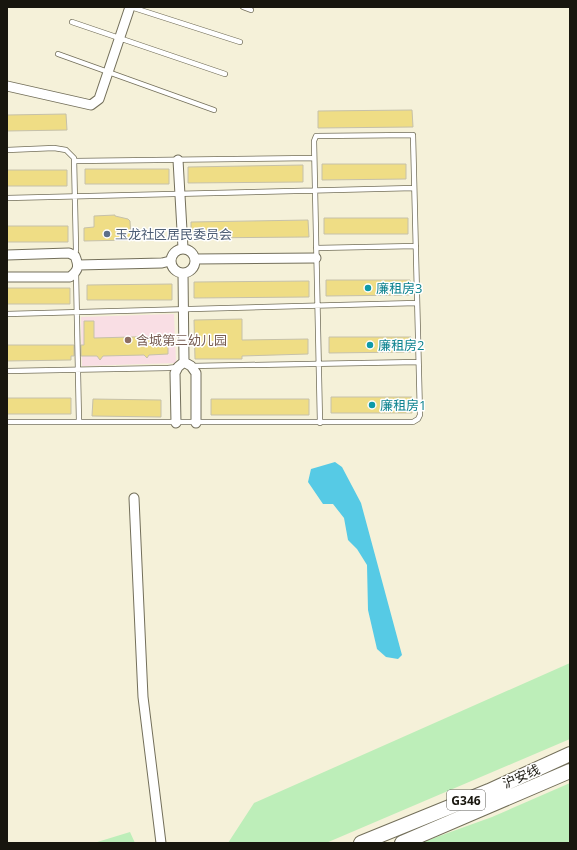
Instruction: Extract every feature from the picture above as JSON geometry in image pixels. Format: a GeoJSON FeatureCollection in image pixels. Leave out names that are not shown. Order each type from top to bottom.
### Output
{"type":"FeatureCollection","features":[{"type":"Feature","properties":{"kind":"highway","name":"沪安线"},"geometry":{"type":"LineString","coordinates":[[360,843],[489,790],[570,754]]}},
{"type":"Feature","properties":{"kind":"highway","name":"沪安线"},"geometry":{"type":"LineString","coordinates":[[402,843],[494,805],[570,771]]}},
{"type":"Feature","properties":{"kind":"street"},"geometry":{"type":"LineString","coordinates":[[7,86],[91,105],[99,99],[131,7]]}},
{"type":"Feature","properties":{"kind":"street"},"geometry":{"type":"LineString","coordinates":[[178,160],[182,248]]}},
{"type":"Feature","properties":{"kind":"street"},"geometry":{"type":"LineString","coordinates":[[182,248],[190,251],[195,259],[195,263],[191,270],[182,273],[179,273],[172,268],[170,261],[175,251],[182,248]]}},
{"type":"Feature","properties":{"kind":"street"},"geometry":{"type":"LineString","coordinates":[[7,255],[69,253],[75,256],[77,269]]}},
{"type":"Feature","properties":{"kind":"street"},"geometry":{"type":"LineString","coordinates":[[195,259],[316,258]]}},
{"type":"Feature","properties":{"kind":"street"},"geometry":{"type":"LineString","coordinates":[[7,277],[70,277],[77,269],[162,263],[170,261]]}},
{"type":"Feature","properties":{"kind":"street"},"geometry":{"type":"LineString","coordinates":[[176,423],[175,373],[184,365],[182,273]]}},
{"type":"Feature","properties":{"kind":"street"},"geometry":{"type":"LineString","coordinates":[[184,365],[196,374],[196,423]]}},
{"type":"Feature","properties":{"kind":"street"},"geometry":{"type":"LineString","coordinates":[[134,498],[143,697],[161,843]]}},
{"type":"Feature","properties":{"kind":"lane"},"geometry":{"type":"LineString","coordinates":[[131,7],[240,42]]}},
{"type":"Feature","properties":{"kind":"lane"},"geometry":{"type":"LineString","coordinates":[[243,7],[251,10]]}},
{"type":"Feature","properties":{"kind":"lane"},"geometry":{"type":"LineString","coordinates":[[72,22],[225,74]]}},
{"type":"Feature","properties":{"kind":"lane"},"geometry":{"type":"LineString","coordinates":[[58,54],[214,110]]}},
{"type":"Feature","properties":{"kind":"lane"},"geometry":{"type":"LineString","coordinates":[[7,422],[196,423],[413,422],[418,419],[420,415],[413,135],[316,136],[314,140],[320,422]]}},
{"type":"Feature","properties":{"kind":"lane"},"geometry":{"type":"LineString","coordinates":[[7,150],[54,148],[66,150],[74,158],[75,256]]}},
{"type":"Feature","properties":{"kind":"lane"},"geometry":{"type":"LineString","coordinates":[[74,161],[314,158]]}},
{"type":"Feature","properties":{"kind":"lane"},"geometry":{"type":"LineString","coordinates":[[7,198],[414,188]]}},
{"type":"Feature","properties":{"kind":"lane"},"geometry":{"type":"LineString","coordinates":[[316,248],[416,246]]}},
{"type":"Feature","properties":{"kind":"lane"},"geometry":{"type":"LineString","coordinates":[[77,269],[79,422]]}},
{"type":"Feature","properties":{"kind":"lane"},"geometry":{"type":"LineString","coordinates":[[7,314],[417,303]]}},
{"type":"Feature","properties":{"kind":"lane"},"geometry":{"type":"LineString","coordinates":[[7,371],[168,368],[184,365],[418,362]]}},
{"type":"Feature","properties":{"kind":"shaded area","name":"含城第三幼儿园"},"geometry":{"type":"Polygon","coordinates":[[[174,314],[176,363],[82,366],[81,317],[174,314]]]}},
{"type":"Feature","properties":{"kind":"green space"},"geometry":{"type":"Polygon","coordinates":[[[570,663],[570,739],[326,843],[228,843],[254,803],[570,663]]]}},
{"type":"Feature","properties":{"kind":"green space"},"geometry":{"type":"Polygon","coordinates":[[[570,783],[570,843],[420,843],[492,817],[570,783]]]}},
{"type":"Feature","properties":{"kind":"green space"},"geometry":{"type":"Polygon","coordinates":[[[130,832],[135,843],[94,843],[130,832]]]}},
{"type":"Feature","properties":{"kind":"water"},"geometry":{"type":"Polygon","coordinates":[[[335,462],[342,467],[361,503],[402,655],[398,659],[386,657],[377,649],[368,610],[367,565],[357,549],[348,540],[344,518],[333,504],[323,504],[308,482],[311,469],[335,462]]]}},
{"type":"Feature","properties":{"kind":"building"},"geometry":{"type":"Polygon","coordinates":[[[412,110],[413,127],[318,128],[318,111],[412,110]]]}},
{"type":"Feature","properties":{"kind":"building"},"geometry":{"type":"Polygon","coordinates":[[[66,114],[67,130],[7,131],[7,115],[66,114]]]}},
{"type":"Feature","properties":{"kind":"building"},"geometry":{"type":"Polygon","coordinates":[[[322,164],[406,164],[406,179],[322,180],[322,164]]]}},
{"type":"Feature","properties":{"kind":"building"},"geometry":{"type":"Polygon","coordinates":[[[303,165],[303,182],[188,183],[188,167],[303,165]]]}},
{"type":"Feature","properties":{"kind":"building"},"geometry":{"type":"Polygon","coordinates":[[[85,169],[169,169],[169,184],[85,184],[85,169]]]}},
{"type":"Feature","properties":{"kind":"building"},"geometry":{"type":"Polygon","coordinates":[[[7,170],[67,170],[67,186],[7,186],[7,170]]]}},
{"type":"Feature","properties":{"kind":"building","name":"玉龙社区居民委员会"},"geometry":{"type":"Polygon","coordinates":[[[115,215],[130,221],[131,240],[84,241],[84,228],[94,227],[94,216],[115,215]]]}},
{"type":"Feature","properties":{"kind":"building"},"geometry":{"type":"Polygon","coordinates":[[[324,218],[408,218],[408,234],[324,234],[324,218]]]}},
{"type":"Feature","properties":{"kind":"building"},"geometry":{"type":"Polygon","coordinates":[[[308,220],[309,237],[191,238],[191,222],[308,220]]]}},
{"type":"Feature","properties":{"kind":"building"},"geometry":{"type":"Polygon","coordinates":[[[7,226],[68,226],[68,242],[7,242],[7,226]]]}},
{"type":"Feature","properties":{"kind":"building","name":"廉租房3"},"geometry":{"type":"Polygon","coordinates":[[[326,280],[410,280],[410,295],[326,296],[326,280]]]}},
{"type":"Feature","properties":{"kind":"building"},"geometry":{"type":"Polygon","coordinates":[[[309,281],[309,297],[194,298],[194,282],[309,281]]]}},
{"type":"Feature","properties":{"kind":"building"},"geometry":{"type":"Polygon","coordinates":[[[172,284],[172,300],[87,300],[87,285],[172,284]]]}},
{"type":"Feature","properties":{"kind":"building"},"geometry":{"type":"Polygon","coordinates":[[[7,288],[70,288],[70,304],[7,304],[7,288]]]}},
{"type":"Feature","properties":{"kind":"building"},"geometry":{"type":"Polygon","coordinates":[[[242,319],[242,340],[308,339],[308,354],[242,356],[242,359],[195,359],[194,320],[242,319]]]}},
{"type":"Feature","properties":{"kind":"building"},"geometry":{"type":"Polygon","coordinates":[[[84,321],[94,321],[94,338],[168,336],[168,354],[149,355],[147,358],[144,355],[103,356],[100,360],[97,356],[81,356],[81,345],[84,345],[84,321]]]}},
{"type":"Feature","properties":{"kind":"building","name":"廉租房2"},"geometry":{"type":"Polygon","coordinates":[[[329,337],[411,337],[411,352],[329,353],[329,337]]]}},
{"type":"Feature","properties":{"kind":"building"},"geometry":{"type":"Polygon","coordinates":[[[7,345],[74,345],[74,356],[71,356],[71,360],[7,361],[7,345]]]}},
{"type":"Feature","properties":{"kind":"building","name":"廉租房1"},"geometry":{"type":"Polygon","coordinates":[[[331,397],[412,397],[412,413],[331,413],[331,397]]]}},
{"type":"Feature","properties":{"kind":"building"},"geometry":{"type":"Polygon","coordinates":[[[7,398],[71,398],[71,414],[7,414],[7,398]]]}},
{"type":"Feature","properties":{"kind":"building"},"geometry":{"type":"Polygon","coordinates":[[[93,399],[161,400],[161,417],[92,416],[93,399]]]}},
{"type":"Feature","properties":{"kind":"building"},"geometry":{"type":"Polygon","coordinates":[[[211,399],[309,399],[309,415],[211,415],[211,399]]]}},
{"type":"Feature","properties":{"kind":"place","name":"玉龙社区居民委员会"},"geometry":{"type":"Point","coordinates":[107,234]}},
{"type":"Feature","properties":{"kind":"place","name":"廉租房3"},"geometry":{"type":"Point","coordinates":[368,288]}},
{"type":"Feature","properties":{"kind":"place","name":"含城第三幼儿园"},"geometry":{"type":"Point","coordinates":[128,340]}},
{"type":"Feature","properties":{"kind":"place","name":"廉租房2"},"geometry":{"type":"Point","coordinates":[370,345]}},
{"type":"Feature","properties":{"kind":"place","name":"廉租房1"},"geometry":{"type":"Point","coordinates":[372,405]}}]}
